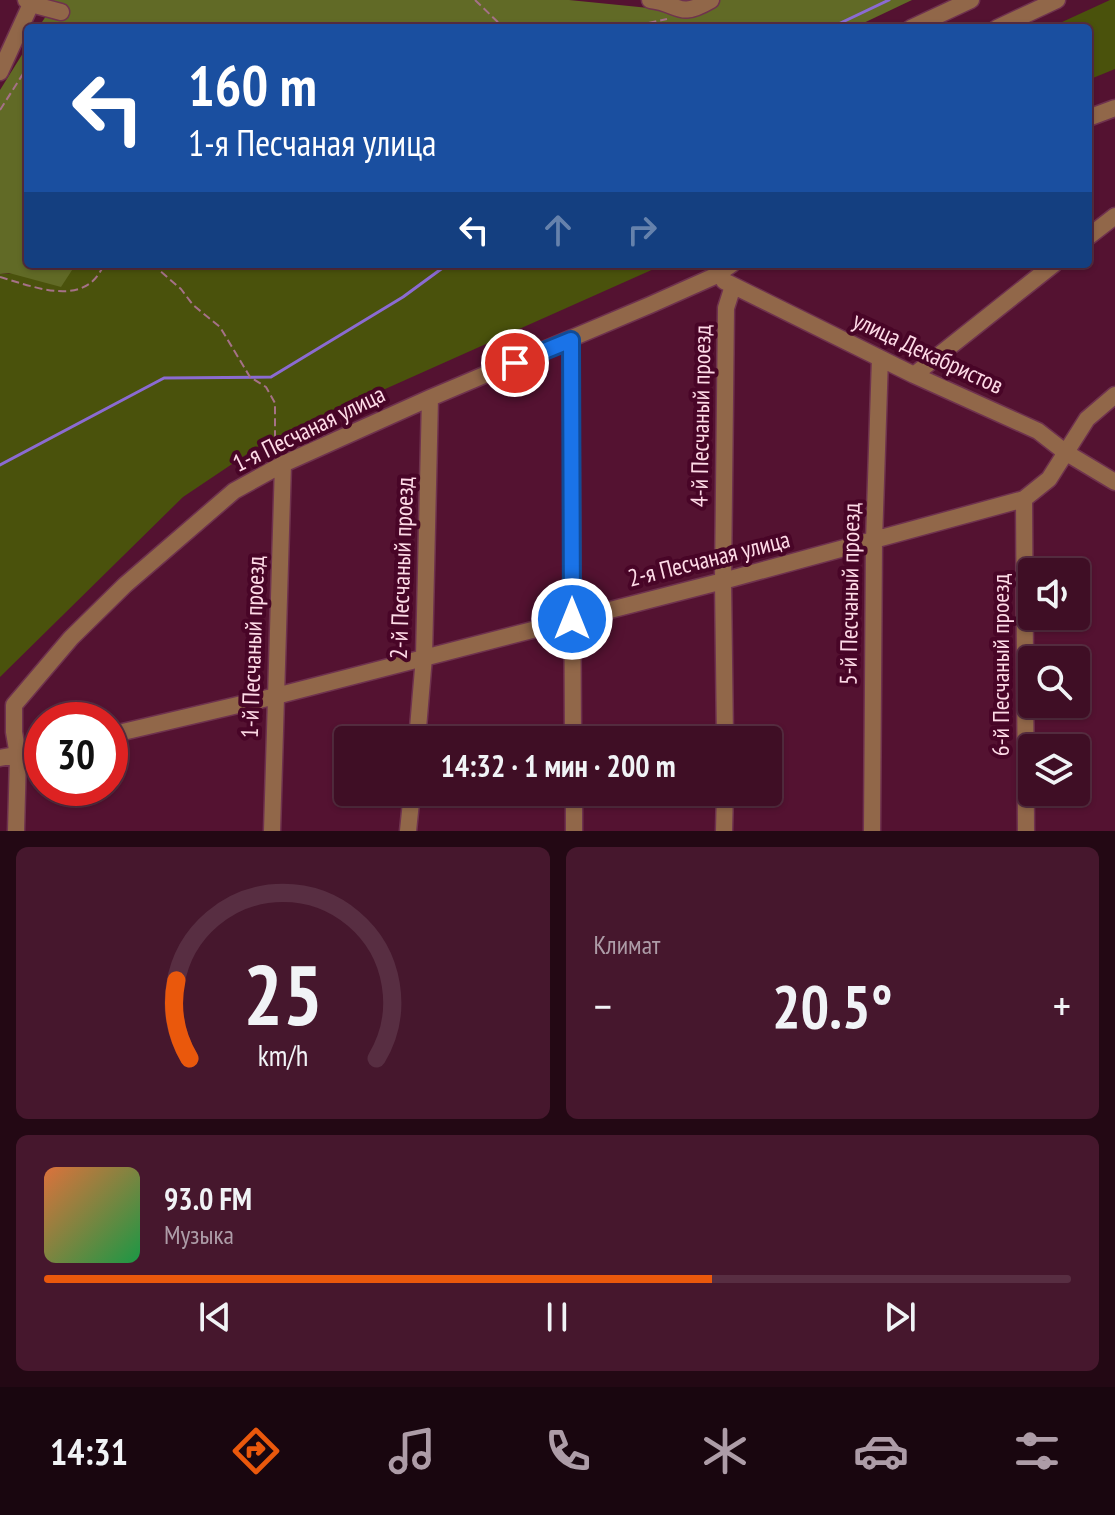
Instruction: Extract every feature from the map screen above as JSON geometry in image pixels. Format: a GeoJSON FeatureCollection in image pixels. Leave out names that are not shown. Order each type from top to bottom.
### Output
{"type":"FeatureCollection","features":[{"type":"Feature","properties":{"kind":"street"},"geometry":{"type":"LineString","coordinates":[[650,0],[660,0],[681,11],[699,7],[711,0]]}},
{"type":"Feature","properties":{"kind":"street"},"geometry":{"type":"LineString","coordinates":[[920,24],[971,0]]}},
{"type":"Feature","properties":{"kind":"street"},"geometry":{"type":"LineString","coordinates":[[1006,24],[1057,0]]}},
{"type":"Feature","properties":{"kind":"street"},"geometry":{"type":"LineString","coordinates":[[0,72],[29,2],[61,12]]}},
{"type":"Feature","properties":{"kind":"street"},"geometry":{"type":"LineString","coordinates":[[1092,117],[1115,108]]}},
{"type":"Feature","properties":{"kind":"street"},"geometry":{"type":"LineString","coordinates":[[1092,234],[1115,216]]}},
{"type":"Feature","properties":{"kind":"street","name":"1-я Песчаная улица"},"geometry":{"type":"LineString","coordinates":[[16,831],[18,756],[14,705],[71,638],[125,585],[234,491],[283,464],[430,398],[571,340],[715,276],[726,268]]}},
{"type":"Feature","properties":{"kind":"street"},"geometry":{"type":"LineString","coordinates":[[914,375],[1049,268]]}},
{"type":"Feature","properties":{"kind":"street","name":"улица Декабристов"},"geometry":{"type":"LineString","coordinates":[[715,276],[914,375],[1038,431],[1065,452],[1115,482]]}},
{"type":"Feature","properties":{"kind":"street","name":"4-й Песчаный проезд"},"geometry":{"type":"LineString","coordinates":[[725,726],[726,308],[733,286]]}},
{"type":"Feature","properties":{"kind":"street"},"geometry":{"type":"LineString","coordinates":[[571,340],[573,726]]}},
{"type":"Feature","properties":{"kind":"street","name":"5-й Песчаный проезд"},"geometry":{"type":"LineString","coordinates":[[872,831],[874,541],[880,358]]}},
{"type":"Feature","properties":{"kind":"street","name":"2-я Песчаная улица"},"geometry":{"type":"LineString","coordinates":[[128,731],[276,696],[723,581],[1024,499],[1049,479],[1087,419],[1115,395]]}},
{"type":"Feature","properties":{"kind":"street","name":"2-й Песчаный проезд"},"geometry":{"type":"LineString","coordinates":[[418,726],[424,657],[430,398]]}},
{"type":"Feature","properties":{"kind":"street","name":"1-й Песчаный проезд"},"geometry":{"type":"LineString","coordinates":[[272,831],[283,464]]}},
{"type":"Feature","properties":{"kind":"street","name":"6-й Песчаный проезд"},"geometry":{"type":"LineString","coordinates":[[1024,499],[1026,831]]}},
{"type":"Feature","properties":{"kind":"street"},"geometry":{"type":"LineString","coordinates":[[0,758],[24,754]]}},
{"type":"Feature","properties":{"kind":"street"},"geometry":{"type":"LineString","coordinates":[[408,831],[411,806]]}},
{"type":"Feature","properties":{"kind":"street"},"geometry":{"type":"LineString","coordinates":[[574,806],[574,831]]}},
{"type":"Feature","properties":{"kind":"street"},"geometry":{"type":"LineString","coordinates":[[724,831],[725,806]]}},
{"type":"Feature","properties":{"kind":"path"},"geometry":{"type":"LineString","coordinates":[[475,0],[500,24]]}},
{"type":"Feature","properties":{"kind":"path"},"geometry":{"type":"LineString","coordinates":[[0,110],[24,72]]}},
{"type":"Feature","properties":{"kind":"path"},"geometry":{"type":"LineString","coordinates":[[0,277],[61,292],[86,289],[100,276],[103,268]]}},
{"type":"Feature","properties":{"kind":"path"},"geometry":{"type":"LineString","coordinates":[[157,268],[220,327],[250,377],[266,387],[275,403],[275,438],[283,464]]}},
{"type":"Feature","properties":{"kind":"green space"},"geometry":{"type":"Polygon","coordinates":[[[36,0],[569,0],[659,9],[713,4],[720,0],[912,0],[861,24],[41,24],[46,16],[36,0]]]}},
{"type":"Feature","properties":{"kind":"green space"},"geometry":{"type":"Polygon","coordinates":[[[1115,0],[1115,69],[1092,78],[1092,24],[1058,24],[1115,0]]]}},
{"type":"Feature","properties":{"kind":"green space"},"geometry":{"type":"Polygon","coordinates":[[[24,51],[24,268],[73,268],[61,287],[9,273],[0,274],[0,90],[24,51]]]}},
{"type":"Feature","properties":{"kind":"green space"},"geometry":{"type":"Polygon","coordinates":[[[656,268],[262,444],[183,497],[0,677],[0,274],[71,269],[656,268]]]}},
{"type":"Feature","properties":{"kind":"waterway"},"geometry":{"type":"LineString","coordinates":[[838,24],[889,0]]}},
{"type":"Feature","properties":{"kind":"waterway"},"geometry":{"type":"LineString","coordinates":[[0,465],[164,378],[271,377],[403,297],[443,268]]}},
{"type":"Feature","properties":{"kind":"route"},"geometry":{"type":"LineString","coordinates":[[515,363],[571,340],[572,619]]}}]}
